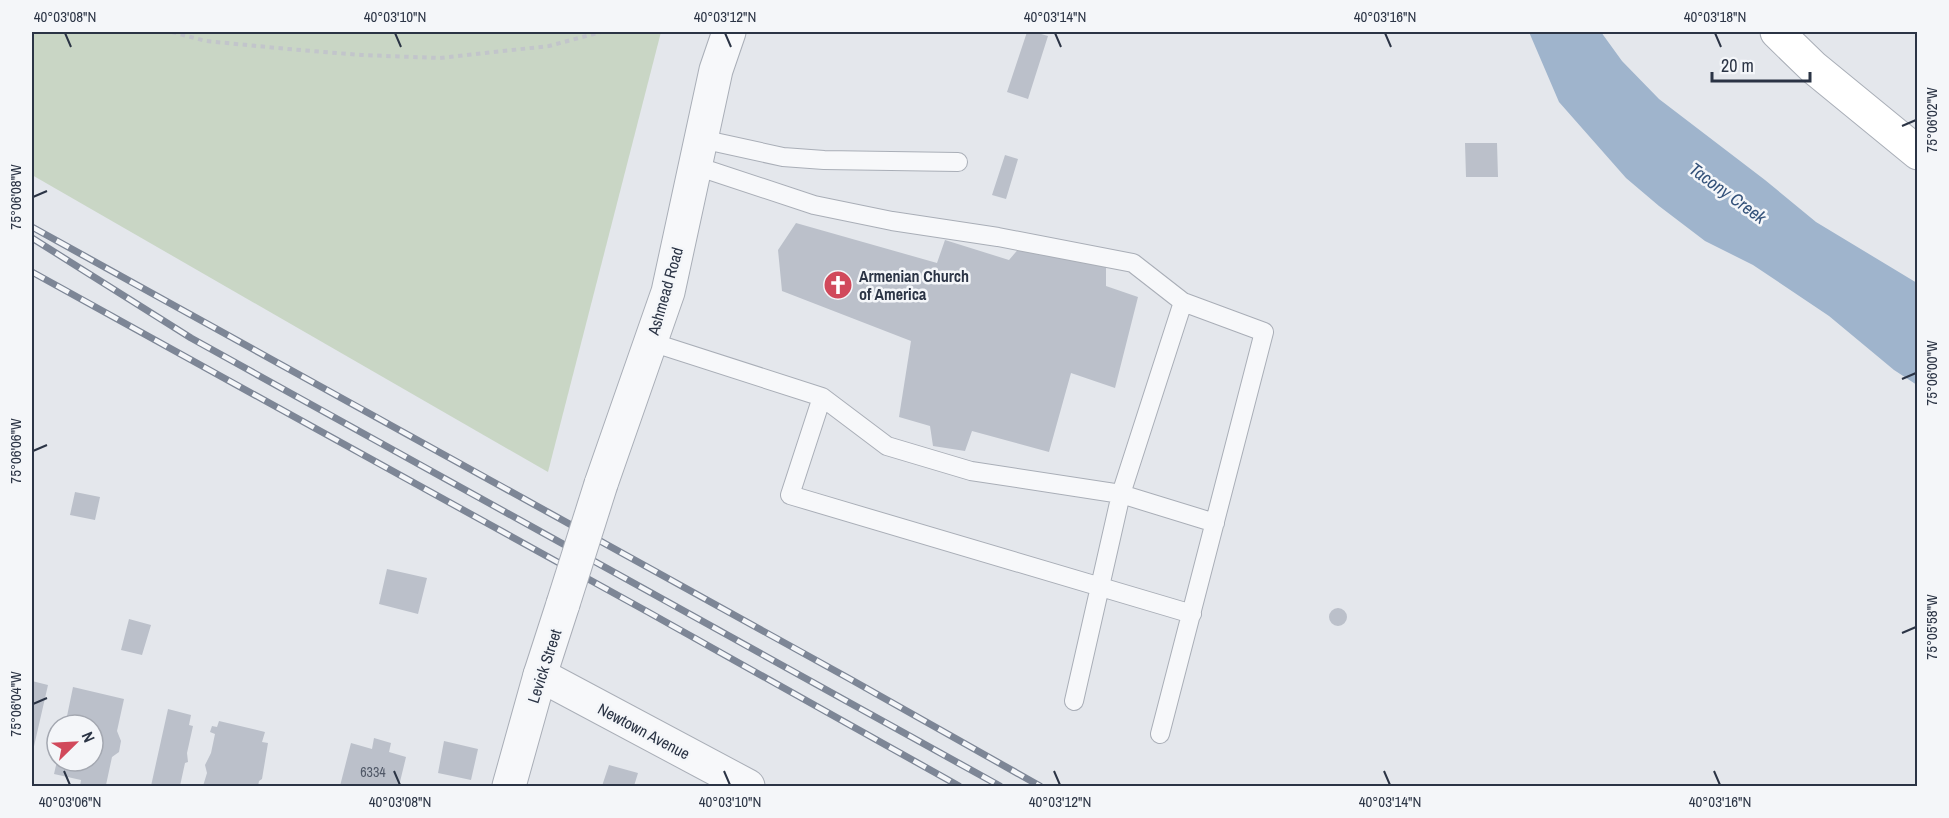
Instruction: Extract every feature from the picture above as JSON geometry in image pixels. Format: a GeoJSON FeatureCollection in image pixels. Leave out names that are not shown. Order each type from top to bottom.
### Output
{"type":"FeatureCollection","features":[{"type":"Feature","properties":{"kind":"main road"},"geometry":{"type":"LineString","coordinates":[[1777,32],[1813,67],[1917,153]]}},
{"type":"Feature","properties":{"kind":"street","name":"Ashmead Road"},"geometry":{"type":"LineString","coordinates":[[581,545],[668,292],[716,70],[729,32]]}},
{"type":"Feature","properties":{"kind":"street","name":"Levick Street"},"geometry":{"type":"LineString","coordinates":[[509,786],[540,675],[581,545]]}},
{"type":"Feature","properties":{"kind":"street","name":"Newtown Avenue"},"geometry":{"type":"LineString","coordinates":[[540,675],[748,786]]}},
{"type":"Feature","properties":{"kind":"lane"},"geometry":{"type":"LineString","coordinates":[[698,152],[824,160],[958,162]]}},
{"type":"Feature","properties":{"kind":"lane"},"geometry":{"type":"LineString","coordinates":[[698,152],[814,205],[1133,263],[1183,302],[1264,332],[1160,734]]}},
{"type":"Feature","properties":{"kind":"lane"},"geometry":{"type":"LineString","coordinates":[[1074,701],[1121,494],[1183,302]]}},
{"type":"Feature","properties":{"kind":"lane"},"geometry":{"type":"LineString","coordinates":[[651,342],[822,397],[887,446],[971,471],[1121,494],[1215,523]]}},
{"type":"Feature","properties":{"kind":"lane"},"geometry":{"type":"LineString","coordinates":[[822,397],[790,495],[1192,614]]}},
{"type":"Feature","properties":{"kind":"path"},"geometry":{"type":"LineString","coordinates":[[172,32],[206,41],[288,49],[440,58],[549,46],[601,32]]}},
{"type":"Feature","properties":{"kind":"green space"},"geometry":{"type":"Polygon","coordinates":[[[32,32],[661,32],[548,472],[32,175],[32,32]]]}},
{"type":"Feature","properties":{"kind":"water","name":"Tacony Creek"},"geometry":{"type":"Polygon","coordinates":[[[1529,32],[1601,32],[1622,61],[1659,99],[1816,222],[1917,283],[1917,385],[1894,370],[1829,316],[1753,265],[1705,241],[1626,178],[1559,102],[1529,32]]]}},
{"type":"Feature","properties":{"kind":"building"},"geometry":{"type":"Polygon","coordinates":[[[1027,32],[1048,36],[1028,99],[1007,92],[1027,32]]]}},
{"type":"Feature","properties":{"kind":"building"},"geometry":{"type":"Polygon","coordinates":[[[1465,143],[1497,143],[1498,177],[1466,177],[1465,143]]]}},
{"type":"Feature","properties":{"kind":"building"},"geometry":{"type":"Polygon","coordinates":[[[1005,155],[1018,159],[1006,199],[992,195],[1005,155]]]}},
{"type":"Feature","properties":{"kind":"building"},"geometry":{"type":"Polygon","coordinates":[[[796,223],[937,263],[945,240],[1009,260],[1021,246],[1106,263],[1106,286],[1138,297],[1115,388],[1071,373],[1049,452],[972,431],[965,451],[933,446],[930,426],[899,417],[911,341],[782,291],[778,250],[796,223]]]}},
{"type":"Feature","properties":{"kind":"building"},"geometry":{"type":"Polygon","coordinates":[[[75,492],[100,497],[95,520],[70,515],[75,492]]]}},
{"type":"Feature","properties":{"kind":"building"},"geometry":{"type":"Polygon","coordinates":[[[387,569],[427,578],[418,614],[379,604],[387,569]]]}},
{"type":"Feature","properties":{"kind":"building"},"geometry":{"type":"Polygon","coordinates":[[[1338,608],[1344,611],[1347,617],[1344,623],[1338,626],[1332,623],[1329,617],[1332,611],[1338,608]]]}},
{"type":"Feature","properties":{"kind":"building"},"geometry":{"type":"Polygon","coordinates":[[[129,619],[151,625],[142,655],[121,650],[129,619]]]}},
{"type":"Feature","properties":{"kind":"building"},"geometry":{"type":"Polygon","coordinates":[[[32,681],[48,685],[32,755],[32,681]]]}},
{"type":"Feature","properties":{"kind":"building"},"geometry":{"type":"Polygon","coordinates":[[[73,687],[124,699],[117,731],[121,741],[119,752],[112,757],[106,785],[80,786],[81,780],[54,774],[105,773],[105,713],[68,713],[73,687]]]}},
{"type":"Feature","properties":{"kind":"building"},"geometry":{"type":"Polygon","coordinates":[[[168,709],[191,715],[189,725],[193,726],[187,753],[188,762],[185,763],[180,786],[151,786],[168,709]]]}},
{"type":"Feature","properties":{"kind":"building"},"geometry":{"type":"Polygon","coordinates":[[[219,721],[265,732],[262,742],[268,743],[262,779],[258,786],[203,786],[207,773],[205,765],[211,753],[215,734],[210,732],[212,726],[217,727],[219,721]]]}},
{"type":"Feature","properties":{"kind":"building"},"geometry":{"type":"Polygon","coordinates":[[[374,738],[391,743],[389,752],[406,757],[399,786],[340,786],[351,743],[372,749],[374,738]]]}},
{"type":"Feature","properties":{"kind":"building"},"geometry":{"type":"Polygon","coordinates":[[[444,741],[478,749],[471,780],[438,773],[444,741]]]}},
{"type":"Feature","properties":{"kind":"building"},"geometry":{"type":"Polygon","coordinates":[[[609,765],[638,773],[634,786],[602,786],[609,765]]]}},
{"type":"Feature","properties":{"kind":"railway"},"geometry":{"type":"LineString","coordinates":[[32,227],[1040,786]]}},
{"type":"Feature","properties":{"kind":"railway"},"geometry":{"type":"LineString","coordinates":[[32,238],[191,338],[1000,786]]}},
{"type":"Feature","properties":{"kind":"railway"},"geometry":{"type":"LineString","coordinates":[[32,272],[959,786]]}},
{"type":"Feature","properties":{"kind":"place","name":"Armenian Church of America"},"geometry":{"type":"Point","coordinates":[838,285]}}]}
